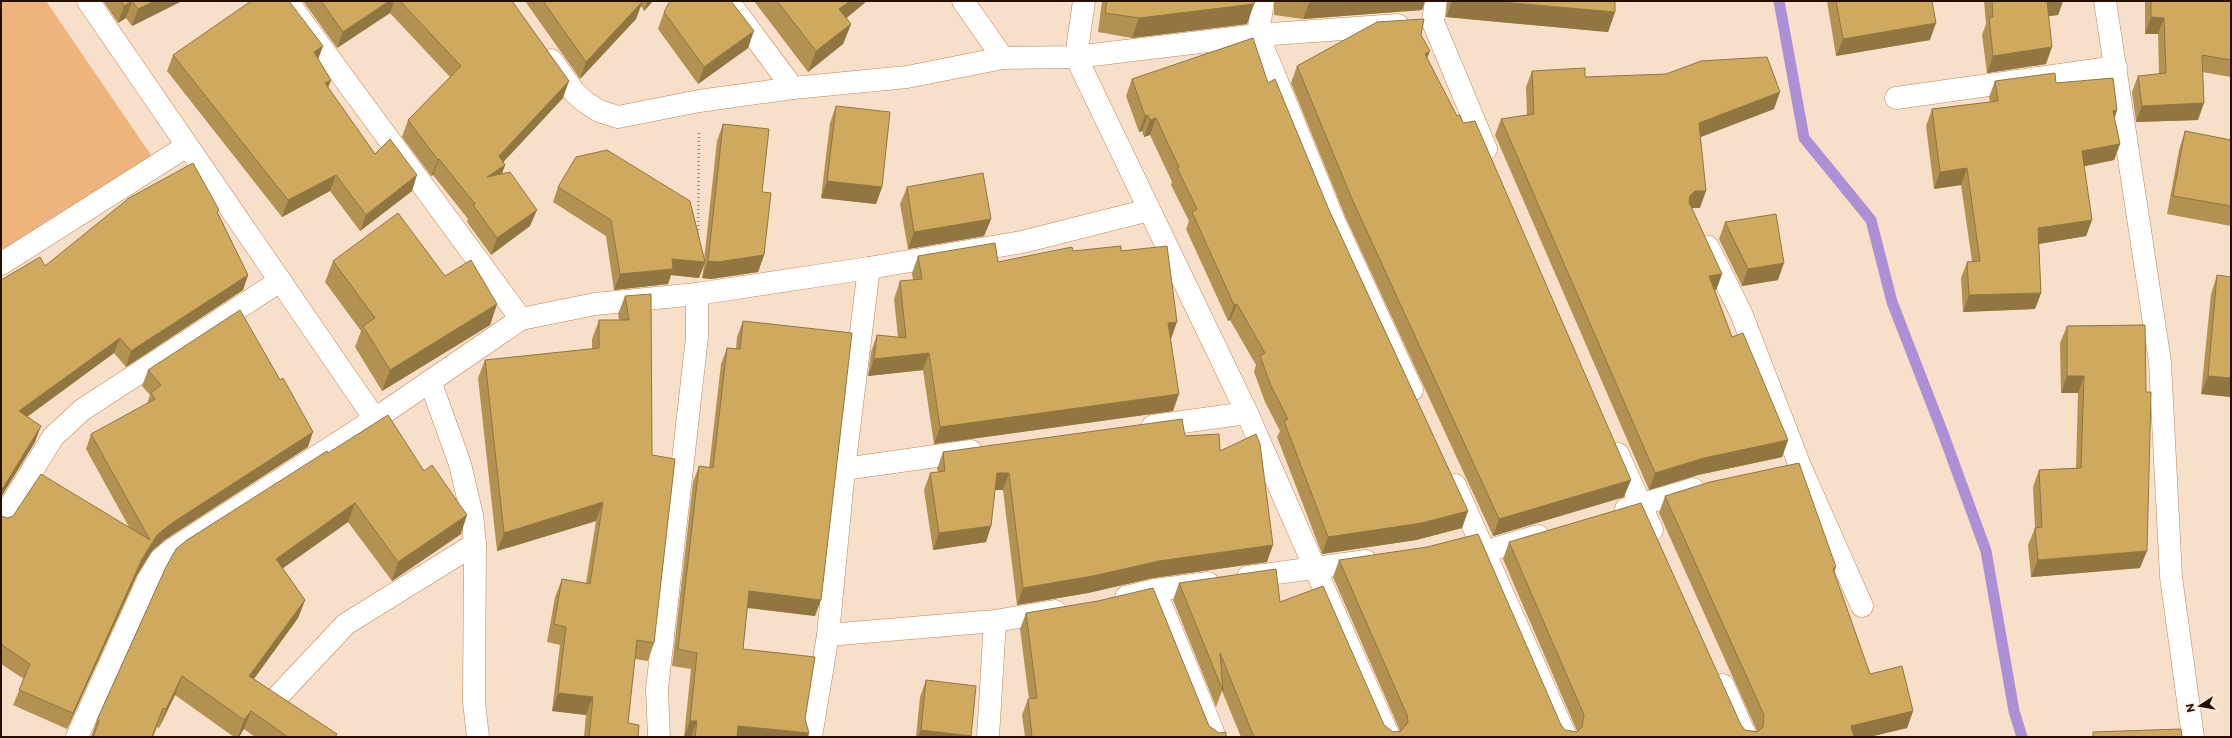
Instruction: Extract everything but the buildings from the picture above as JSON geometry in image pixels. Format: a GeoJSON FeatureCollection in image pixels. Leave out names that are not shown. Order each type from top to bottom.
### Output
{"type":"FeatureCollection","features":[{"type":"Feature","properties":{"kind":"street"},"geometry":{"type":"LineString","coordinates":[[88,1],[375,419]]}},
{"type":"Feature","properties":{"kind":"street"},"geometry":{"type":"LineString","coordinates":[[287,1],[521,319]]}},
{"type":"Feature","properties":{"kind":"street"},"geometry":{"type":"LineString","coordinates":[[728,1],[793,88]]}},
{"type":"Feature","properties":{"kind":"street"},"geometry":{"type":"LineString","coordinates":[[963,1],[1003,58]]}},
{"type":"Feature","properties":{"kind":"street"},"geometry":{"type":"LineString","coordinates":[[1084,1],[1076,57],[1247,413],[1389,737]]}},
{"type":"Feature","properties":{"kind":"street"},"geometry":{"type":"LineString","coordinates":[[1263,1],[1258,35],[1334,221],[1420,407]]}},
{"type":"Feature","properties":{"kind":"street"},"geometry":{"type":"LineString","coordinates":[[1436,1],[1433,22],[1494,169]]}},
{"type":"Feature","properties":{"kind":"street"},"geometry":{"type":"LineString","coordinates":[[2105,1],[2160,362],[2171,577],[2193,737]]}},
{"type":"Feature","properties":{"kind":"street"},"geometry":{"type":"LineString","coordinates":[[540,44],[575,93],[585,102],[607,114],[618,117],[699,101],[793,88],[907,77],[1003,58],[1076,57],[1258,35],[1433,22]]}},
{"type":"Feature","properties":{"kind":"street"},"geometry":{"type":"LineString","coordinates":[[1896,98],[2116,66]]}},
{"type":"Feature","properties":{"kind":"street"},"geometry":{"type":"LineString","coordinates":[[1,264],[187,146]]}},
{"type":"Feature","properties":{"kind":"street"},"geometry":{"type":"LineString","coordinates":[[77,737],[148,580],[160,560],[173,549],[375,419],[521,319],[595,304],[697,294],[869,268],[1022,242],[1149,210]]}},
{"type":"Feature","properties":{"kind":"street"},"geometry":{"type":"LineString","coordinates":[[1698,226],[1741,313],[1790,468],[1862,606]]}},
{"type":"Feature","properties":{"kind":"street"},"geometry":{"type":"LineString","coordinates":[[811,737],[828,634],[844,469],[869,268]]}},
{"type":"Feature","properties":{"kind":"street"},"geometry":{"type":"LineString","coordinates":[[1,521],[53,437],[82,410],[280,280]]}},
{"type":"Feature","properties":{"kind":"street"},"geometry":{"type":"LineString","coordinates":[[659,737],[657,689],[697,337],[697,294]]}},
{"type":"Feature","properties":{"kind":"street"},"geometry":{"type":"LineString","coordinates":[[430,381],[460,464],[472,515],[475,544],[474,702],[478,737]]}},
{"type":"Feature","properties":{"kind":"street"},"geometry":{"type":"LineString","coordinates":[[1136,428],[1247,413]]}},
{"type":"Feature","properties":{"kind":"street"},"geometry":{"type":"LineString","coordinates":[[1610,436],[1660,549]]}},
{"type":"Feature","properties":{"kind":"street"},"geometry":{"type":"LineString","coordinates":[[844,469],[994,448]]}},
{"type":"Feature","properties":{"kind":"street"},"geometry":{"type":"LineString","coordinates":[[1446,464],[1474,543],[1566,737]]}},
{"type":"Feature","properties":{"kind":"street"},"geometry":{"type":"LineString","coordinates":[[1604,516],[1716,484]]}},
{"type":"Feature","properties":{"kind":"street"},"geometry":{"type":"LineString","coordinates":[[1474,543],[1559,529]]}},
{"type":"Feature","properties":{"kind":"street"},"geometry":{"type":"LineString","coordinates":[[279,695],[346,624],[475,544]]}},
{"type":"Feature","properties":{"kind":"street"},"geometry":{"type":"LineString","coordinates":[[1104,602],[1154,590],[1389,557]]}},
{"type":"Feature","properties":{"kind":"street"},"geometry":{"type":"LineString","coordinates":[[1154,590],[1214,737]]}},
{"type":"Feature","properties":{"kind":"street"},"geometry":{"type":"LineString","coordinates":[[828,634],[995,621],[1075,608]]}},
{"type":"Feature","properties":{"kind":"street"},"geometry":{"type":"LineString","coordinates":[[988,737],[995,621]]}},
{"type":"Feature","properties":{"kind":"street"},"geometry":{"type":"LineString","coordinates":[[1713,665],[1746,737]]}},
{"type":"Feature","properties":{"kind":"path"},"geometry":{"type":"LineString","coordinates":[[698,240],[699,101]]}},
{"type":"Feature","properties":{"kind":"shaded area"},"geometry":{"type":"Polygon","coordinates":[[[1,1],[46,1],[155,161],[1,269],[1,1]]]}},
{"type":"Feature","properties":{"kind":"waterway"},"geometry":{"type":"LineString","coordinates":[[1779,1],[1804,138],[1871,220],[1892,302],[1944,436],[1986,551],[2014,711],[2022,737]]}}]}
